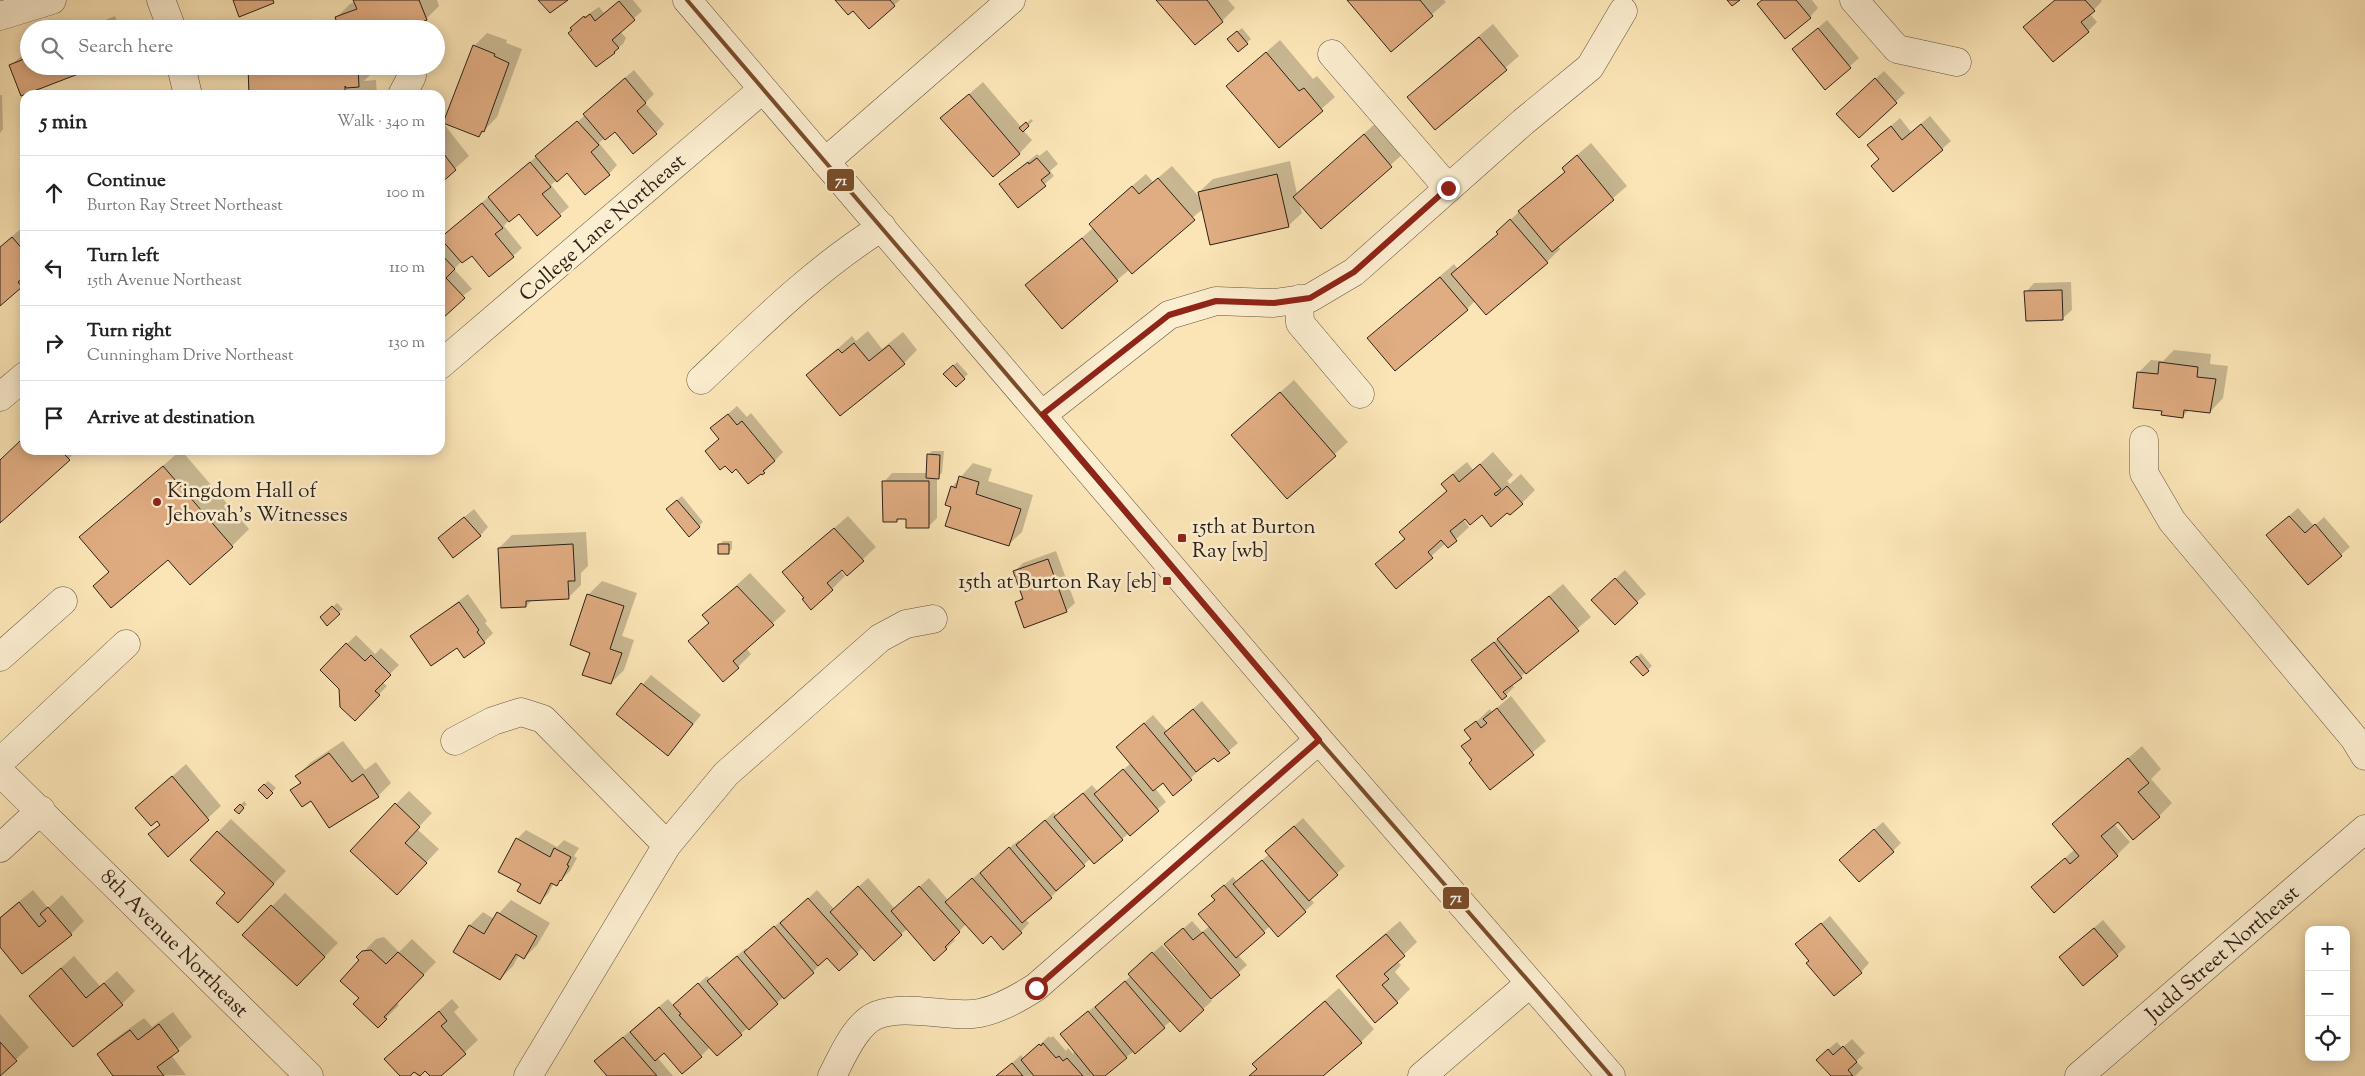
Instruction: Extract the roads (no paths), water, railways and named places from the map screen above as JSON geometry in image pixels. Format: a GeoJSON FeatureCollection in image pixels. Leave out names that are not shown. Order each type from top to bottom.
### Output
{"type":"FeatureCollection","features":[{"type":"Feature","properties":{"kind":"street"},"geometry":{"type":"LineString","coordinates":[[0,16],[52,0]]}},
{"type":"Feature","properties":{"kind":"street"},"geometry":{"type":"LineString","coordinates":[[161,0],[169,20]]}},
{"type":"Feature","properties":{"kind":"street"},"geometry":{"type":"LineString","coordinates":[[687,0],[1043,414],[1319,740],[1610,1076]]}},
{"type":"Feature","properties":{"kind":"street"},"geometry":{"type":"LineString","coordinates":[[825,162],[1012,0]]}},
{"type":"Feature","properties":{"kind":"street"},"geometry":{"type":"LineString","coordinates":[[1854,0],[1897,49],[1957,62]]}},
{"type":"Feature","properties":{"kind":"street"},"geometry":{"type":"LineString","coordinates":[[1043,414],[1169,315],[1216,301],[1274,303],[1310,298],[1354,272],[1523,122],[1590,67],[1624,11]]}},
{"type":"Feature","properties":{"kind":"street"},"geometry":{"type":"LineString","coordinates":[[1332,54],[1448,188]]}},
{"type":"Feature","properties":{"kind":"street"},"geometry":{"type":"LineString","coordinates":[[183,75],[187,90]]}},
{"type":"Feature","properties":{"kind":"street"},"geometry":{"type":"LineString","coordinates":[[405,90],[412,75]]}},
{"type":"Feature","properties":{"kind":"street","name":"College Lane Northeast"},"geometry":{"type":"LineString","coordinates":[[445,361],[763,89]]}},
{"type":"Feature","properties":{"kind":"street"},"geometry":{"type":"LineString","coordinates":[[700,380],[793,295],[856,244],[882,227]]}},
{"type":"Feature","properties":{"kind":"street"},"geometry":{"type":"LineString","coordinates":[[1299,300],[1300,323],[1360,394]]}},
{"type":"Feature","properties":{"kind":"street"},"geometry":{"type":"LineString","coordinates":[[0,397],[20,380]]}},
{"type":"Feature","properties":{"kind":"street"},"geometry":{"type":"LineString","coordinates":[[2144,440],[2144,473],[2172,521],[2348,731],[2365,756]]}},
{"type":"Feature","properties":{"kind":"street"},"geometry":{"type":"LineString","coordinates":[[0,657],[63,601]]}},
{"type":"Feature","properties":{"kind":"street"},"geometry":{"type":"LineString","coordinates":[[528,1076],[667,845],[726,774],[880,638],[906,624],[933,619]]}},
{"type":"Feature","properties":{"kind":"street"},"geometry":{"type":"LineString","coordinates":[[0,762],[126,644]]}},
{"type":"Feature","properties":{"kind":"street"},"geometry":{"type":"LineString","coordinates":[[455,741],[493,720],[521,712],[543,719],[667,845]]}},
{"type":"Feature","properties":{"kind":"street"},"geometry":{"type":"LineString","coordinates":[[832,1076],[855,1033],[876,1016],[904,1011],[979,1013],[1010,1003],[1036,988],[1319,740]]}},
{"type":"Feature","properties":{"kind":"street","name":"8th Avenue Northeast"},"geometry":{"type":"LineString","coordinates":[[0,772],[41,810],[309,1076]]}},
{"type":"Feature","properties":{"kind":"street"},"geometry":{"type":"LineString","coordinates":[[0,848],[41,810]]}},
{"type":"Feature","properties":{"kind":"street","name":"Judd Street Northeast"},"geometry":{"type":"LineString","coordinates":[[2079,1076],[2365,829]]}},
{"type":"Feature","properties":{"kind":"street"},"geometry":{"type":"LineString","coordinates":[[1422,1076],[1530,984]]}},
{"type":"Feature","properties":{"kind":"place","name":"Kingdom Hall of Jehovah's Witnesses"},"geometry":{"type":"Point","coordinates":[157,502]}},
{"type":"Feature","properties":{"kind":"place","name":"15th at Burton Ray [wb]"},"geometry":{"type":"Point","coordinates":[1182,538]}},
{"type":"Feature","properties":{"kind":"place","name":"15th at Burton Ray [eb]"},"geometry":{"type":"Point","coordinates":[1167,581]}}]}
